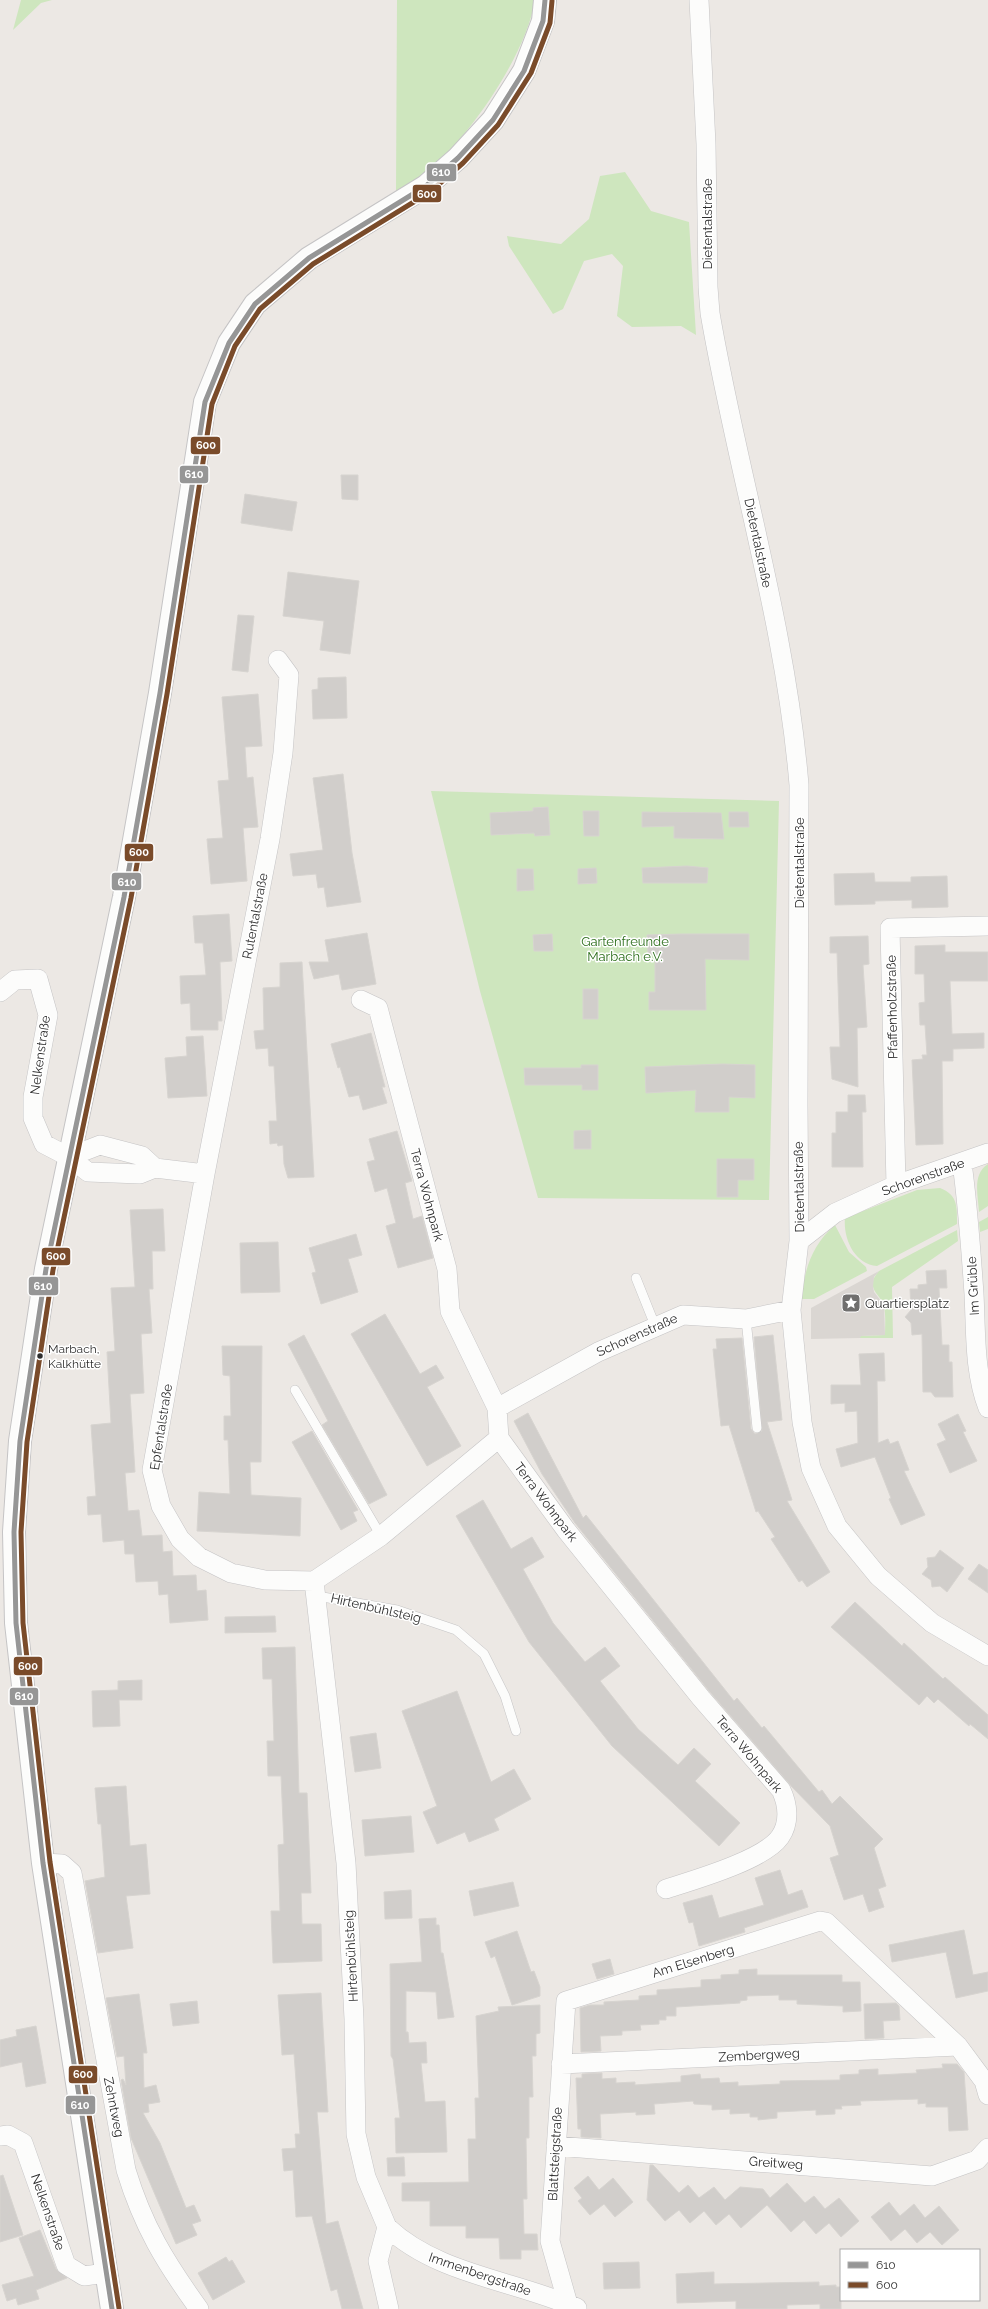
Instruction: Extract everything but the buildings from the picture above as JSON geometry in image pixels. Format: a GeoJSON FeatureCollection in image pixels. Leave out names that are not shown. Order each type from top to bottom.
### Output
{"type":"FeatureCollection","features":[{"type":"Feature","properties":{"kind":"main road"},"geometry":{"type":"LineString","coordinates":[[112,2309],[43,1863],[16,1623],[14,1532],[20,1441],[46,1269],[124,897],[161,685],[205,402],[229,343],[255,304],[309,258],[426,186],[458,158],[493,120],[524,71],[543,21],[545,0]]}},
{"type":"Feature","properties":{"kind":"street","name":"Dietentalstraße"},"geometry":{"type":"LineString","coordinates":[[699,0],[706,144],[708,287],[710,313],[781,648],[796,747],[799,786],[799,1241],[791,1310],[802,1422],[810,1468],[837,1526],[878,1576],[932,1623],[988,1656]]}},
{"type":"Feature","properties":{"kind":"street","name":"Rutentalstraße"},"geometry":{"type":"LineString","coordinates":[[205,1174],[270,839],[283,753],[289,675],[278,660]]}},
{"type":"Feature","properties":{"kind":"street","name":"Pfaffenholzstraße"},"geometry":{"type":"LineString","coordinates":[[896,1185],[890,928],[988,926]]}},
{"type":"Feature","properties":{"kind":"street","name":"Nelkenstraße"},"geometry":{"type":"LineString","coordinates":[[0,992],[15,980],[38,979],[48,1015],[33,1096],[33,1118],[44,1144],[69,1157]]}},
{"type":"Feature","properties":{"kind":"street","name":"Terra Wohnpark"},"geometry":{"type":"LineString","coordinates":[[361,1000],[378,1008],[447,1269],[450,1311],[497,1408],[499,1438],[571,1536],[701,1698],[781,1790],[786,1800],[787,1814],[783,1830],[780,1836],[767,1849],[718,1872],[666,1889]]}},
{"type":"Feature","properties":{"kind":"street"},"geometry":{"type":"LineString","coordinates":[[69,1157],[100,1145],[142,1156],[155,1168]]}},
{"type":"Feature","properties":{"kind":"street","name":"Schorenstraße"},"geometry":{"type":"LineString","coordinates":[[799,1241],[835,1213],[896,1185],[988,1153]]}},
{"type":"Feature","properties":{"kind":"street"},"geometry":{"type":"LineString","coordinates":[[69,1157],[88,1172],[140,1174],[155,1168],[205,1174]]}},
{"type":"Feature","properties":{"kind":"street","name":"Im Grüble"},"geometry":{"type":"LineString","coordinates":[[962,1163],[969,1219],[976,1352],[984,1398],[988,1408]]}},
{"type":"Feature","properties":{"kind":"street","name":"Epfentalstraße"},"geometry":{"type":"LineString","coordinates":[[205,1174],[152,1470],[161,1506],[180,1539],[199,1557],[231,1573],[316,1588]]}},
{"type":"Feature","properties":{"kind":"street","name":"Schorenstraße"},"geometry":{"type":"LineString","coordinates":[[497,1408],[522,1392],[598,1352],[683,1315],[746,1319],[791,1310]]}},
{"type":"Feature","properties":{"kind":"street"},"geometry":{"type":"LineString","coordinates":[[316,1588],[499,1438]]}},
{"type":"Feature","properties":{"kind":"street","name":"Hirtenbühlsteig"},"geometry":{"type":"LineString","coordinates":[[316,1588],[346,1863],[354,2019],[356,2134],[366,2177],[387,2227]]}},
{"type":"Feature","properties":{"kind":"street","name":"Zehntweg"},"geometry":{"type":"LineString","coordinates":[[43,1863],[62,1864],[72,1873],[126,2170],[137,2206],[163,2257],[199,2309]]}},
{"type":"Feature","properties":{"kind":"street","name":"Am Elsenberg"},"geometry":{"type":"LineString","coordinates":[[566,2001],[820,1922],[826,1922],[958,2046]]}},
{"type":"Feature","properties":{"kind":"street","name":"Blattsteigstraße"},"geometry":{"type":"LineString","coordinates":[[566,2001],[550,2241],[574,2307]]}},
{"type":"Feature","properties":{"kind":"street"},"geometry":{"type":"LineString","coordinates":[[958,2046],[984,2081],[988,2095]]}},
{"type":"Feature","properties":{"kind":"street","name":"Zembergweg"},"geometry":{"type":"LineString","coordinates":[[561,2064],[958,2046]]}},
{"type":"Feature","properties":{"kind":"street","name":"Nelkenstraße"},"geometry":{"type":"LineString","coordinates":[[0,2136],[8,2135],[23,2143],[66,2265],[84,2276],[106,2273]]}},
{"type":"Feature","properties":{"kind":"street","name":"Greitweg"},"geometry":{"type":"LineString","coordinates":[[556,2146],[932,2176],[977,2160],[988,2148]]}},
{"type":"Feature","properties":{"kind":"street"},"geometry":{"type":"LineString","coordinates":[[387,2227],[378,2261],[389,2309]]}},
{"type":"Feature","properties":{"kind":"street","name":"Immenbergstraße"},"geometry":{"type":"LineString","coordinates":[[387,2227],[402,2241],[431,2258],[574,2307]]}},
{"type":"Feature","properties":{"kind":"lane"},"geometry":{"type":"LineString","coordinates":[[636,1278],[656,1328]]}},
{"type":"Feature","properties":{"kind":"lane"},"geometry":{"type":"LineString","coordinates":[[746,1319],[757,1428]]}},
{"type":"Feature","properties":{"kind":"lane"},"geometry":{"type":"LineString","coordinates":[[295,1390],[381,1536]]}},
{"type":"Feature","properties":{"kind":"lane","name":"Hirtenbühlsteig"},"geometry":{"type":"LineString","coordinates":[[316,1588],[397,1610],[456,1630],[484,1654],[505,1696],[516,1731]]}},
{"type":"Feature","properties":{"kind":"green space"},"geometry":{"type":"Polygon","coordinates":[[[21,0],[52,0],[41,3],[13,30],[21,0]]]}},
{"type":"Feature","properties":{"kind":"green space"},"geometry":{"type":"Polygon","coordinates":[[[397,0],[535,0],[520,47],[507,72],[474,121],[438,162],[420,177],[396,191],[397,0]]]}},
{"type":"Feature","properties":{"kind":"green space"},"geometry":{"type":"Polygon","coordinates":[[[625,172],[651,211],[689,222],[696,335],[681,326],[632,327],[617,316],[623,266],[612,254],[584,261],[563,309],[553,314],[509,246],[507,236],[561,244],[589,219],[600,176],[625,172]]]}},
{"type":"Feature","properties":{"kind":"green space","name":"Gartenfreunde Marbach e.V."},"geometry":{"type":"Polygon","coordinates":[[[431,791],[779,801],[769,1200],[538,1198],[480,991],[431,791]]]}},
{"type":"Feature","properties":{"kind":"green space"},"geometry":{"type":"Polygon","coordinates":[[[988,1164],[988,1206],[979,1212],[977,1192],[978,1179],[983,1168],[988,1164]]]}},
{"type":"Feature","properties":{"kind":"green space"},"geometry":{"type":"Polygon","coordinates":[[[940,1188],[950,1194],[955,1202],[957,1224],[877,1266],[869,1264],[856,1255],[848,1241],[845,1218],[917,1190],[940,1188]]]}},
{"type":"Feature","properties":{"kind":"green space"},"geometry":{"type":"Polygon","coordinates":[[[988,1217],[988,1229],[980,1232],[979,1222],[988,1217]]]}},
{"type":"Feature","properties":{"kind":"green space"},"geometry":{"type":"Polygon","coordinates":[[[835,1225],[849,1252],[866,1267],[867,1271],[814,1299],[801,1299],[810,1259],[820,1241],[835,1225]]]}},
{"type":"Feature","properties":{"kind":"green space"},"geometry":{"type":"Polygon","coordinates":[[[957,1230],[958,1241],[892,1287],[893,1338],[860,1338],[860,1336],[885,1335],[883,1302],[873,1287],[873,1282],[879,1271],[957,1230]]]}},
{"type":"Feature","properties":{"kind":"shaded area","name":"Quartiersplatz"},"geometry":{"type":"Polygon","coordinates":[[[879,1271],[874,1277],[873,1286],[874,1292],[884,1305],[885,1335],[861,1336],[860,1338],[811,1339],[811,1308],[879,1271]]]}},
{"type":"Feature","properties":{"kind":"transit line","name":"610"},"geometry":{"type":"LineString","coordinates":[[112,2309],[43,1863],[16,1623],[14,1532],[20,1441],[46,1269],[124,897],[160,693],[205,402],[229,343],[255,304],[309,258],[426,186],[458,158],[493,120],[524,71],[543,21],[545,0]]}},
{"type":"Feature","properties":{"kind":"transit line","name":"600"},"geometry":{"type":"LineString","coordinates":[[119,2308],[50,1862],[23,1623],[21,1532],[27,1442],[53,1270],[131,898],[167,694],[212,404],[235,346],[260,309],[313,264],[430,192],[463,163],[498,125],[531,73],[550,23],[552,1]]}},
{"type":"Feature","properties":{"kind":"place","name":"Quartiersplatz"},"geometry":{"type":"Point","coordinates":[851,1303]}},
{"type":"Feature","properties":{"kind":"place","name":"Marbach, Kalkhütte"},"geometry":{"type":"Point","coordinates":[40,1356]}}]}
